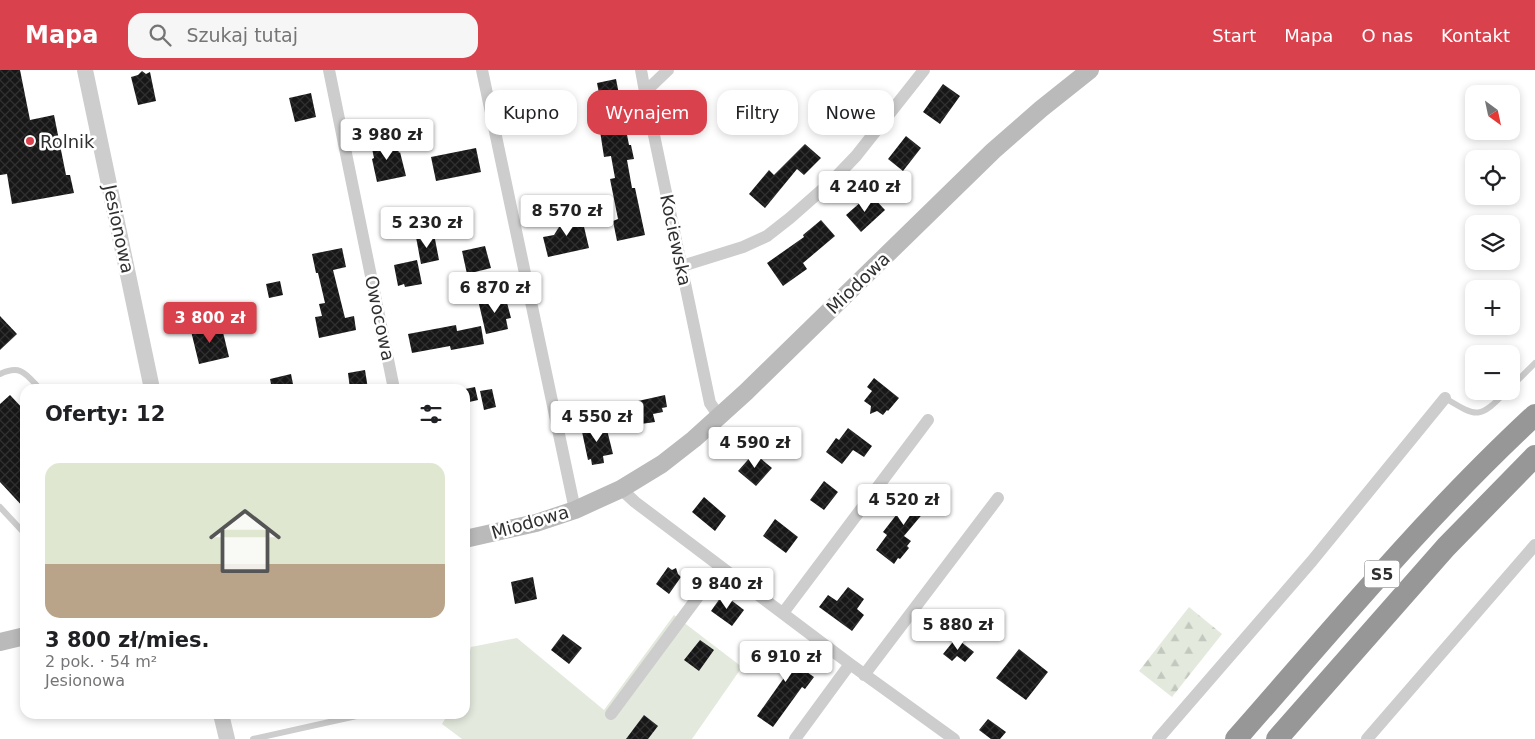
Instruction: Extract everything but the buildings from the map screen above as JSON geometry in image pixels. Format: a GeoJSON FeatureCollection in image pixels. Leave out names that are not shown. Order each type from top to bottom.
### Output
{"type":"FeatureCollection","features":[{"type":"Feature","properties":{"kind":"highway","name":"S5"},"geometry":{"type":"LineString","coordinates":[[1236,739],[1370,586],[1451,498],[1535,416]]}},
{"type":"Feature","properties":{"kind":"highway","name":"S5"},"geometry":{"type":"LineString","coordinates":[[1277,739],[1446,547],[1535,456]]}},
{"type":"Feature","properties":{"kind":"main road","name":"Miodowa"},"geometry":{"type":"LineString","coordinates":[[470,538],[536,523],[575,510],[621,489],[662,464],[694,439],[753,385],[993,151],[1090,70]]}},
{"type":"Feature","properties":{"kind":"main road"},"geometry":{"type":"LineString","coordinates":[[0,642],[20,637]]}},
{"type":"Feature","properties":{"kind":"street","name":"Jesionowa"},"geometry":{"type":"LineString","coordinates":[[85,70],[151,384]]}},
{"type":"Feature","properties":{"kind":"street","name":"Owocowa"},"geometry":{"type":"LineString","coordinates":[[329,70],[393,384]]}},
{"type":"Feature","properties":{"kind":"street"},"geometry":{"type":"LineString","coordinates":[[482,70],[575,510]]}},
{"type":"Feature","properties":{"kind":"street","name":"Kociewska"},"geometry":{"type":"LineString","coordinates":[[641,70],[645,90]]}},
{"type":"Feature","properties":{"kind":"street"},"geometry":{"type":"LineString","coordinates":[[647,90],[668,70]]}},
{"type":"Feature","properties":{"kind":"street"},"geometry":{"type":"LineString","coordinates":[[682,266],[743,247],[766,236],[790,218],[832,181],[856,156],[924,70]]}},
{"type":"Feature","properties":{"kind":"street","name":"Kociewska"},"geometry":{"type":"LineString","coordinates":[[654,135],[710,403],[720,416]]}},
{"type":"Feature","properties":{"kind":"street"},"geometry":{"type":"LineString","coordinates":[[1158,739],[1312,561],[1445,398]]}},
{"type":"Feature","properties":{"kind":"street"},"geometry":{"type":"LineString","coordinates":[[783,613],[928,420]]}},
{"type":"Feature","properties":{"kind":"street"},"geometry":{"type":"LineString","coordinates":[[621,489],[635,502],[720,567],[946,737]]}},
{"type":"Feature","properties":{"kind":"street"},"geometry":{"type":"LineString","coordinates":[[864,675],[998,498]]}},
{"type":"Feature","properties":{"kind":"street"},"geometry":{"type":"LineString","coordinates":[[1367,739],[1535,545]]}},
{"type":"Feature","properties":{"kind":"street"},"geometry":{"type":"LineString","coordinates":[[611,714],[720,567]]}},
{"type":"Feature","properties":{"kind":"street"},"geometry":{"type":"LineString","coordinates":[[795,739],[850,664]]}},
{"type":"Feature","properties":{"kind":"street"},"geometry":{"type":"LineString","coordinates":[[223,719],[227,739]]}},
{"type":"Feature","properties":{"kind":"lane"},"geometry":{"type":"LineString","coordinates":[[1520,378],[1535,363]]}},
{"type":"Feature","properties":{"kind":"lane"},"geometry":{"type":"LineString","coordinates":[[0,374],[11,369],[23,371],[35,384]]}},
{"type":"Feature","properties":{"kind":"lane"},"geometry":{"type":"LineString","coordinates":[[1445,398],[1469,412],[1479,414],[1488,410],[1498,400]]}},
{"type":"Feature","properties":{"kind":"lane"},"geometry":{"type":"LineString","coordinates":[[0,507],[20,529]]}},
{"type":"Feature","properties":{"kind":"lane"},"geometry":{"type":"LineString","coordinates":[[254,739],[342,719]]}},
{"type":"Feature","properties":{"kind":"green space"},"geometry":{"type":"Polygon","coordinates":[[[1189,607],[1222,634],[1172,697],[1139,671],[1189,607]]]}},
{"type":"Feature","properties":{"kind":"green space"},"geometry":{"type":"Polygon","coordinates":[[[674,615],[742,667],[692,739],[462,739],[442,724],[445,719],[470,719],[471,647],[517,638],[604,710],[674,615]]]}},
{"type":"Feature","properties":{"kind":"place","name":"Rolnik"},"geometry":{"type":"Point","coordinates":[30,141]}}]}
